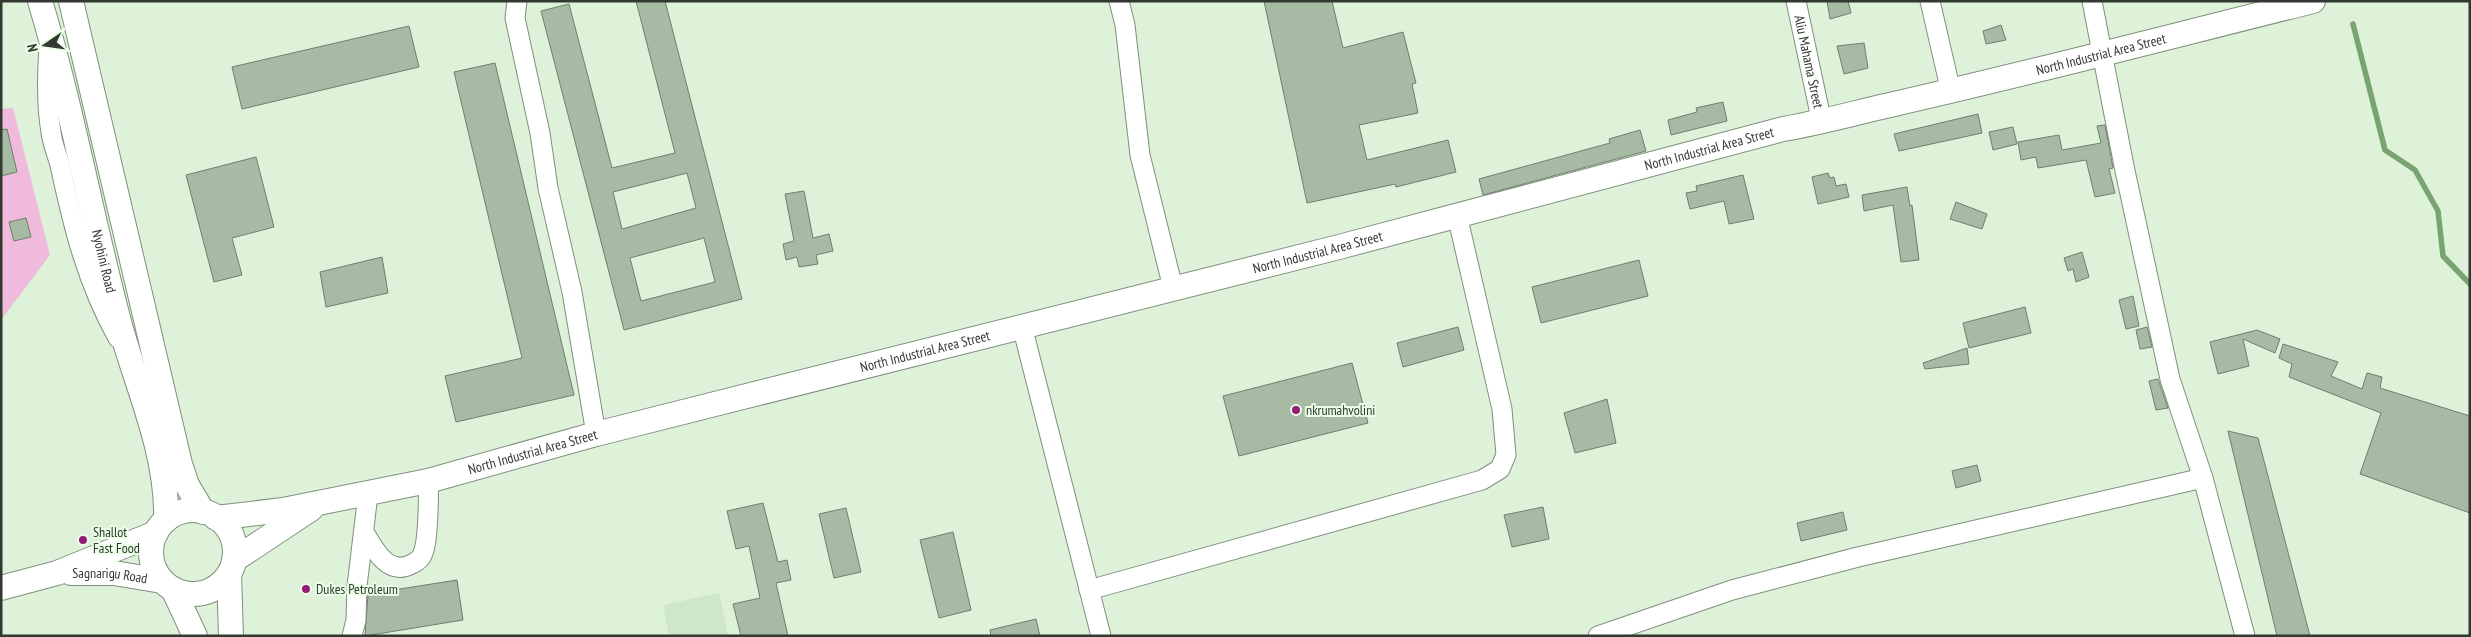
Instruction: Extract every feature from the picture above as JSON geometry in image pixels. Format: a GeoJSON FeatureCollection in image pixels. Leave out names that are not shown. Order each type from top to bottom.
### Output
{"type":"FeatureCollection","features":[{"type":"Feature","properties":{"kind":"main road","name":"Nyohini Road"},"geometry":{"type":"LineString","coordinates":[[40,1],[129,357],[161,464],[167,500],[161,526]]}},
{"type":"Feature","properties":{"kind":"main road","name":"Nyohini Road"},"geometry":{"type":"LineString","coordinates":[[71,1],[180,464],[187,484],[210,515]]}},
{"type":"Feature","properties":{"kind":"main road","name":"North Industrial Area Street"},"geometry":{"type":"LineString","coordinates":[[210,515],[283,510],[428,481],[596,434],[1173,288],[1783,129],[1822,123],[1888,105],[1951,92],[2313,1]]}},
{"type":"Feature","properties":{"kind":"main road","name":"North Industrial Area Street"},"geometry":{"type":"LineString","coordinates":[[232,567],[320,502]]}},
{"type":"Feature","properties":{"kind":"main road"},"geometry":{"type":"LineString","coordinates":[[195,636],[152,558],[152,545],[161,526],[178,513],[190,510],[210,515],[225,526],[232,536],[231,636]]}},
{"type":"Feature","properties":{"kind":"main road","name":"Sagnarigu Road"},"geometry":{"type":"LineString","coordinates":[[1,588],[57,573],[161,526]]}},
{"type":"Feature","properties":{"kind":"main road"},"geometry":{"type":"LineString","coordinates":[[167,585],[184,593],[208,592],[218,586],[232,567]]}},
{"type":"Feature","properties":{"kind":"main road","name":"Sagnarigu Road"},"geometry":{"type":"LineString","coordinates":[[57,573],[114,573],[167,585]]}},
{"type":"Feature","properties":{"kind":"street"},"geometry":{"type":"LineString","coordinates":[[517,1],[515,18],[540,133],[548,188],[572,292],[596,434]]}},
{"type":"Feature","properties":{"kind":"street"},"geometry":{"type":"LineString","coordinates":[[1119,1],[1125,26],[1140,155],[1173,288]]}},
{"type":"Feature","properties":{"kind":"street","name":"Aliu Mahama Street"},"geometry":{"type":"LineString","coordinates":[[1796,1],[1822,123]]}},
{"type":"Feature","properties":{"kind":"street"},"geometry":{"type":"LineString","coordinates":[[1930,1],[1951,92]]}},
{"type":"Feature","properties":{"kind":"street"},"geometry":{"type":"LineString","coordinates":[[2092,1],[2104,53],[2124,166],[2170,379],[2203,478],[2245,636]]}},
{"type":"Feature","properties":{"kind":"street"},"geometry":{"type":"LineString","coordinates":[[1089,590],[1482,480],[1500,469],[1506,456],[1502,409],[1457,215]]}},
{"type":"Feature","properties":{"kind":"street"},"geometry":{"type":"LineString","coordinates":[[1022,326],[1101,636]]}},
{"type":"Feature","properties":{"kind":"street"},"geometry":{"type":"LineString","coordinates":[[1598,636],[1732,590],[1829,564],[2203,478]]}},
{"type":"Feature","properties":{"kind":"street"},"geometry":{"type":"LineString","coordinates":[[364,532],[377,555],[387,563],[398,568],[408,566],[419,560],[424,549],[428,481]]}},
{"type":"Feature","properties":{"kind":"street"},"geometry":{"type":"LineString","coordinates":[[352,636],[356,620],[357,586],[368,494]]}},
{"type":"Feature","properties":{"kind":"shaded area"},"geometry":{"type":"Polygon","coordinates":[[[13,108],[50,255],[1,320],[1,109],[13,108]]]}},
{"type":"Feature","properties":{"kind":"shaded area"},"geometry":{"type":"Polygon","coordinates":[[[719,593],[728,636],[669,636],[663,605],[719,593]]]}},
{"type":"Feature","properties":{"kind":"building"},"geometry":{"type":"Polygon","coordinates":[[[636,1],[665,1],[742,299],[624,330],[541,11],[569,4],[612,168],[675,153],[636,1]],[[687,173],[613,192],[622,229],[696,208],[687,173]],[[704,238],[630,258],[641,301],[715,282],[704,238]]]}},
{"type":"Feature","properties":{"kind":"building"},"geometry":{"type":"Polygon","coordinates":[[[1264,1],[1332,1],[1343,48],[1403,32],[1416,83],[1412,84],[1418,113],[1359,125],[1367,160],[1448,140],[1456,172],[1396,187],[1395,184],[1307,203],[1264,1]]]}},
{"type":"Feature","properties":{"kind":"building"},"geometry":{"type":"Polygon","coordinates":[[[1827,1],[1848,1],[1851,13],[1830,19],[1827,1]]]}},
{"type":"Feature","properties":{"kind":"building"},"geometry":{"type":"Polygon","coordinates":[[[2001,25],[2006,40],[1986,44],[1983,31],[2001,25]]]}},
{"type":"Feature","properties":{"kind":"building"},"geometry":{"type":"Polygon","coordinates":[[[409,26],[419,67],[242,109],[232,67],[409,26]]]}},
{"type":"Feature","properties":{"kind":"building"},"geometry":{"type":"Polygon","coordinates":[[[1864,43],[1868,68],[1844,74],[1837,46],[1864,43]]]}},
{"type":"Feature","properties":{"kind":"building"},"geometry":{"type":"Polygon","coordinates":[[[495,63],[574,395],[456,422],[445,376],[522,358],[454,72],[495,63]]]}},
{"type":"Feature","properties":{"kind":"building"},"geometry":{"type":"Polygon","coordinates":[[[1723,102],[1727,121],[1671,135],[1668,120],[1697,112],[1696,108],[1723,102]]]}},
{"type":"Feature","properties":{"kind":"building"},"geometry":{"type":"Polygon","coordinates":[[[1978,114],[1982,133],[1899,151],[1894,134],[1978,114]]]}},
{"type":"Feature","properties":{"kind":"building"},"geometry":{"type":"Polygon","coordinates":[[[2105,125],[2113,168],[2109,169],[2115,193],[2095,197],[2086,160],[2038,168],[2036,157],[2021,160],[2018,142],[2059,135],[2062,150],[2101,143],[2097,126],[2105,125]]]}},
{"type":"Feature","properties":{"kind":"building"},"geometry":{"type":"Polygon","coordinates":[[[2013,127],[2017,144],[1993,150],[1989,132],[2013,127]]]}},
{"type":"Feature","properties":{"kind":"building"},"geometry":{"type":"Polygon","coordinates":[[[7,129],[17,172],[1,176],[1,130],[7,129]]]}},
{"type":"Feature","properties":{"kind":"building"},"geometry":{"type":"Polygon","coordinates":[[[1640,130],[1646,151],[1483,195],[1479,179],[1610,143],[1609,139],[1640,130]]]}},
{"type":"Feature","properties":{"kind":"building"},"geometry":{"type":"Polygon","coordinates":[[[256,157],[274,227],[232,238],[242,275],[214,282],[186,175],[256,157]]]}},
{"type":"Feature","properties":{"kind":"building"},"geometry":{"type":"Polygon","coordinates":[[[1828,173],[1830,178],[1834,177],[1836,186],[1846,184],[1849,197],[1818,204],[1812,177],[1828,173]]]}},
{"type":"Feature","properties":{"kind":"building"},"geometry":{"type":"Polygon","coordinates":[[[1743,175],[1754,219],[1729,224],[1724,201],[1690,209],[1686,193],[1697,191],[1696,186],[1743,175]]]}},
{"type":"Feature","properties":{"kind":"building"},"geometry":{"type":"Polygon","coordinates":[[[1907,187],[1910,206],[1912,205],[1919,260],[1901,262],[1893,205],[1864,211],[1862,195],[1907,187]]]}},
{"type":"Feature","properties":{"kind":"building"},"geometry":{"type":"Polygon","coordinates":[[[804,191],[813,238],[829,234],[833,251],[816,255],[818,264],[799,267],[797,257],[786,260],[783,244],[794,241],[785,194],[804,191]]]}},
{"type":"Feature","properties":{"kind":"building"},"geometry":{"type":"Polygon","coordinates":[[[1956,202],[1987,214],[1982,229],[1950,219],[1956,202]]]}},
{"type":"Feature","properties":{"kind":"building"},"geometry":{"type":"Polygon","coordinates":[[[26,218],[31,237],[14,241],[9,222],[26,218]]]}},
{"type":"Feature","properties":{"kind":"building"},"geometry":{"type":"Polygon","coordinates":[[[2082,252],[2089,277],[2076,282],[2073,269],[2068,271],[2064,258],[2082,252]]]}},
{"type":"Feature","properties":{"kind":"building"},"geometry":{"type":"Polygon","coordinates":[[[382,257],[388,293],[326,307],[320,272],[382,257]]]}},
{"type":"Feature","properties":{"kind":"building"},"geometry":{"type":"Polygon","coordinates":[[[1639,260],[1648,296],[1541,323],[1532,287],[1639,260]]]}},
{"type":"Feature","properties":{"kind":"building"},"geometry":{"type":"Polygon","coordinates":[[[2133,296],[2139,326],[2126,329],[2119,300],[2133,296]]]}},
{"type":"Feature","properties":{"kind":"building"},"geometry":{"type":"Polygon","coordinates":[[[2025,307],[2031,333],[1969,348],[1963,323],[2025,307]]]}},
{"type":"Feature","properties":{"kind":"building"},"geometry":{"type":"Polygon","coordinates":[[[1458,327],[1464,350],[1403,367],[1397,343],[1458,327]]]}},
{"type":"Feature","properties":{"kind":"building"},"geometry":{"type":"Polygon","coordinates":[[[2147,327],[2152,347],[2140,349],[2136,330],[2147,327]]]}},
{"type":"Feature","properties":{"kind":"building"},"geometry":{"type":"Polygon","coordinates":[[[2257,330],[2280,339],[2275,353],[2243,339],[2249,366],[2218,374],[2210,342],[2257,330]]]}},
{"type":"Feature","properties":{"kind":"building"},"geometry":{"type":"Polygon","coordinates":[[[2283,344],[2338,362],[2331,376],[2362,389],[2367,373],[2382,377],[2380,388],[2470,416],[2470,513],[2360,474],[2381,413],[2289,377],[2292,364],[2279,358],[2283,344]]]}},
{"type":"Feature","properties":{"kind":"building"},"geometry":{"type":"Polygon","coordinates":[[[1967,348],[1969,364],[1925,369],[1923,363],[1967,348]]]}},
{"type":"Feature","properties":{"kind":"building","name":"nkrumahvolini"},"geometry":{"type":"Polygon","coordinates":[[[1352,363],[1368,423],[1239,456],[1223,396],[1352,363]]]}},
{"type":"Feature","properties":{"kind":"building"},"geometry":{"type":"Polygon","coordinates":[[[2158,379],[2168,408],[2156,410],[2149,381],[2158,379]]]}},
{"type":"Feature","properties":{"kind":"building"},"geometry":{"type":"Polygon","coordinates":[[[1607,399],[1616,443],[1575,453],[1564,413],[1607,399]]]}},
{"type":"Feature","properties":{"kind":"building"},"geometry":{"type":"Polygon","coordinates":[[[2228,431],[2258,438],[2310,636],[2277,636],[2228,431]]]}},
{"type":"Feature","properties":{"kind":"building"},"geometry":{"type":"Polygon","coordinates":[[[1977,465],[1981,481],[1956,488],[1952,471],[1977,465]]]}},
{"type":"Feature","properties":{"kind":"building"},"geometry":{"type":"Polygon","coordinates":[[[763,503],[778,562],[787,560],[791,580],[776,583],[788,636],[741,636],[733,604],[760,598],[749,546],[736,549],[727,511],[763,503]]]}},
{"type":"Feature","properties":{"kind":"building"},"geometry":{"type":"Polygon","coordinates":[[[1543,507],[1549,539],[1512,547],[1504,515],[1543,507]]]}},
{"type":"Feature","properties":{"kind":"building"},"geometry":{"type":"Polygon","coordinates":[[[846,508],[861,572],[834,578],[819,514],[846,508]]]}},
{"type":"Feature","properties":{"kind":"building"},"geometry":{"type":"Polygon","coordinates":[[[1843,512],[1847,530],[1801,541],[1797,523],[1843,512]]]}},
{"type":"Feature","properties":{"kind":"building"},"geometry":{"type":"Polygon","coordinates":[[[953,532],[971,610],[939,618],[920,540],[953,532]]]}},
{"type":"Feature","properties":{"kind":"building"},"geometry":{"type":"Polygon","coordinates":[[[457,580],[463,620],[365,636],[368,594],[457,580]]]}},
{"type":"Feature","properties":{"kind":"building"},"geometry":{"type":"Polygon","coordinates":[[[1036,619],[1040,636],[991,636],[990,630],[1036,619]]]}},
{"type":"Feature","properties":{"kind":"waterway"},"geometry":{"type":"LineString","coordinates":[[2353,24],[2385,150],[2415,170],[2438,211],[2443,256],[2470,284]]}},
{"type":"Feature","properties":{"kind":"place","name":"nkrumahvolini"},"geometry":{"type":"Point","coordinates":[1296,410]}},
{"type":"Feature","properties":{"kind":"place","name":"Shallot Fast Food"},"geometry":{"type":"Point","coordinates":[83,540]}},
{"type":"Feature","properties":{"kind":"place","name":"Dukes Petroleum"},"geometry":{"type":"Point","coordinates":[306,589]}}]}
